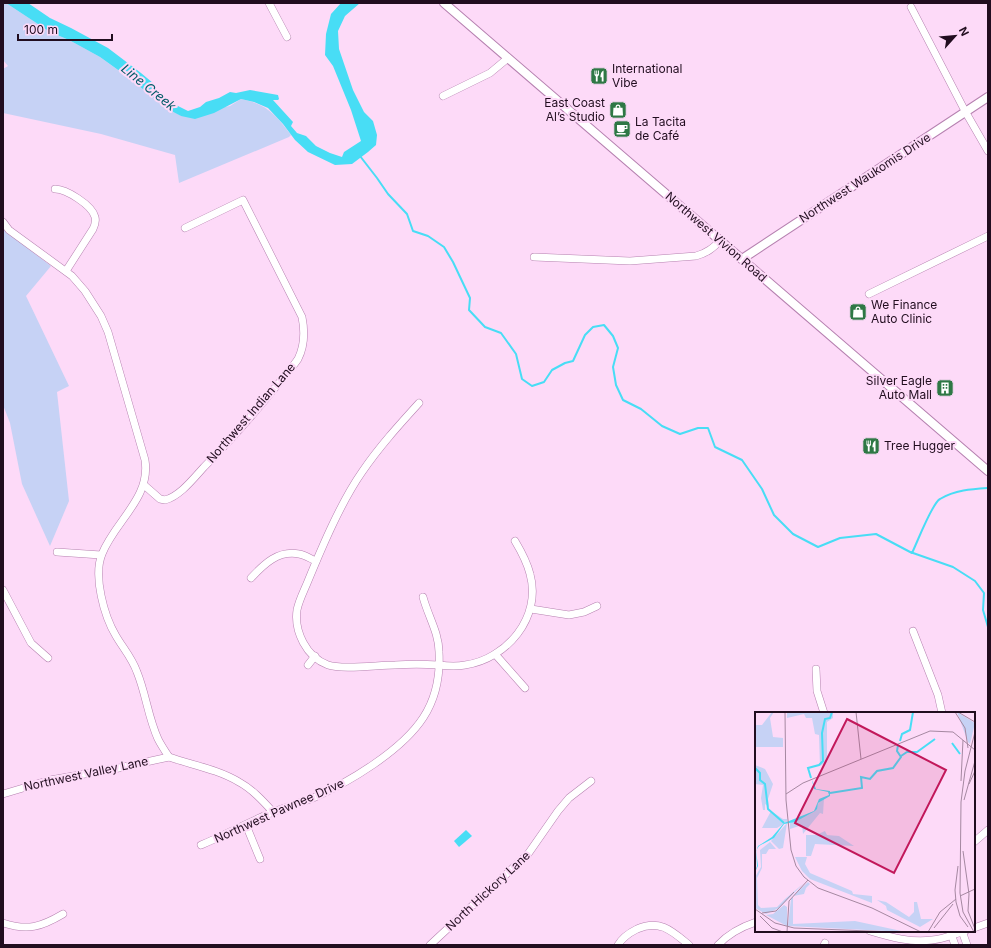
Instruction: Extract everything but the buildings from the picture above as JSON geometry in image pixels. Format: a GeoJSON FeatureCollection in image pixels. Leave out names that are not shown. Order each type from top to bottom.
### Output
{"type":"FeatureCollection","features":[{"type":"Feature","properties":{"kind":"main road","name":"Northwest Vivion Road"},"geometry":{"type":"LineString","coordinates":[[444,3],[988,471]]}},
{"type":"Feature","properties":{"kind":"main road","name":"Northwest Waukomis Drive"},"geometry":{"type":"LineString","coordinates":[[742,259],[988,97]]}},
{"type":"Feature","properties":{"kind":"street"},"geometry":{"type":"LineString","coordinates":[[269,3],[287,37]]}},
{"type":"Feature","properties":{"kind":"street"},"geometry":{"type":"LineString","coordinates":[[911,7],[965,111],[988,151]]}},
{"type":"Feature","properties":{"kind":"street"},"geometry":{"type":"LineString","coordinates":[[443,96],[490,73],[508,58]]}},
{"type":"Feature","properties":{"kind":"street"},"geometry":{"type":"LineString","coordinates":[[55,189],[67,192],[89,207],[93,211],[96,223],[66,271]]}},
{"type":"Feature","properties":{"kind":"street","name":"Northwest Indian Lane"},"geometry":{"type":"LineString","coordinates":[[144,485],[160,499],[170,499],[178,493],[227,443],[265,401],[298,359],[303,346],[305,331],[302,317],[242,200],[184,228]]}},
{"type":"Feature","properties":{"kind":"street"},"geometry":{"type":"LineString","coordinates":[[3,222],[10,230],[66,271],[85,291],[108,332],[146,460],[146,474],[141,492],[101,555],[99,574],[104,608],[109,622],[137,671],[158,740],[169,757],[213,770],[240,782],[257,795],[273,812]]}},
{"type":"Feature","properties":{"kind":"street"},"geometry":{"type":"LineString","coordinates":[[869,294],[988,236]]}},
{"type":"Feature","properties":{"kind":"street"},"geometry":{"type":"LineString","coordinates":[[534,257],[630,261],[694,256],[705,254],[721,240]]}},
{"type":"Feature","properties":{"kind":"street"},"geometry":{"type":"LineString","coordinates":[[419,403],[362,472],[345,501],[316,561],[299,602],[297,615],[297,628],[304,645],[327,665],[339,667],[405,664],[453,667],[472,664],[495,654],[506,646],[516,635],[525,622],[531,609],[531,575],[525,558],[515,541]]}},
{"type":"Feature","properties":{"kind":"street"},"geometry":{"type":"LineString","coordinates":[[56,552],[101,555]]}},
{"type":"Feature","properties":{"kind":"street"},"geometry":{"type":"LineString","coordinates":[[251,578],[265,564],[276,556],[299,554],[316,561]]}},
{"type":"Feature","properties":{"kind":"street"},"geometry":{"type":"LineString","coordinates":[[3,590],[31,643],[48,658]]}},
{"type":"Feature","properties":{"kind":"street","name":"Northwest Pawnee Drive"},"geometry":{"type":"LineString","coordinates":[[201,845],[273,812],[314,797],[348,780],[375,763],[402,743],[418,726],[429,707],[437,686],[439,665],[438,638],[423,597]]}},
{"type":"Feature","properties":{"kind":"street"},"geometry":{"type":"LineString","coordinates":[[531,609],[569,615],[584,612],[597,606]]}},
{"type":"Feature","properties":{"kind":"street"},"geometry":{"type":"LineString","coordinates":[[913,631],[938,695],[942,712]]}},
{"type":"Feature","properties":{"kind":"street"},"geometry":{"type":"LineString","coordinates":[[495,654],[525,688]]}},
{"type":"Feature","properties":{"kind":"street"},"geometry":{"type":"LineString","coordinates":[[308,665],[315,656]]}},
{"type":"Feature","properties":{"kind":"street"},"geometry":{"type":"LineString","coordinates":[[816,669],[817,691],[824,712]]}},
{"type":"Feature","properties":{"kind":"street","name":"Northwest Valley Lane"},"geometry":{"type":"LineString","coordinates":[[3,794],[50,780],[114,769],[169,757]]}},
{"type":"Feature","properties":{"kind":"street","name":"North Hickory Lane"},"geometry":{"type":"LineString","coordinates":[[430,945],[528,854],[569,798],[591,781]]}},
{"type":"Feature","properties":{"kind":"street"},"geometry":{"type":"LineString","coordinates":[[246,825],[260,859]]}},
{"type":"Feature","properties":{"kind":"street"},"geometry":{"type":"LineString","coordinates":[[975,841],[988,830]]}},
{"type":"Feature","properties":{"kind":"street"},"geometry":{"type":"LineString","coordinates":[[3,923],[15,927],[37,926],[46,924],[63,914]]}},
{"type":"Feature","properties":{"kind":"street"},"geometry":{"type":"LineString","coordinates":[[718,945],[724,938],[737,930],[755,922]]}},
{"type":"Feature","properties":{"kind":"street"},"geometry":{"type":"LineString","coordinates":[[975,928],[988,923]]}},
{"type":"Feature","properties":{"kind":"street"},"geometry":{"type":"LineString","coordinates":[[618,945],[625,936],[632,931],[644,926],[656,925],[673,932],[689,945]]}},
{"type":"Feature","properties":{"kind":"street"},"geometry":{"type":"LineString","coordinates":[[874,932],[918,940],[933,940],[951,933],[955,945]]}},
{"type":"Feature","properties":{"kind":"street"},"geometry":{"type":"LineString","coordinates":[[963,932],[967,945]]}},
{"type":"Feature","properties":{"kind":"shaded area"},"geometry":{"type":"Polygon","coordinates":[[[3,3],[6,3],[50,32],[69,40],[100,57],[181,116],[230,106],[241,99],[258,104],[270,111],[291,135],[179,183],[175,155],[101,134],[3,113],[3,69],[8,66],[3,60],[3,3]]]}},
{"type":"Feature","properties":{"kind":"shaded area"},"geometry":{"type":"Polygon","coordinates":[[[3,229],[51,266],[26,296],[69,386],[57,392],[69,501],[50,546],[22,484],[10,423],[3,405],[3,229]]]}},
{"type":"Feature","properties":{"kind":"water","name":"Line Creek"},"geometry":{"type":"Polygon","coordinates":[[[6,3],[28,3],[50,18],[108,48],[153,83],[155,89],[166,100],[188,111],[200,107],[206,102],[219,98],[230,92],[236,93],[250,90],[278,95],[278,100],[273,100],[293,122],[291,126],[297,133],[306,136],[316,146],[342,157],[344,152],[361,141],[351,110],[333,66],[325,55],[326,34],[331,14],[341,3],[360,3],[345,16],[338,31],[339,49],[353,90],[364,112],[373,121],[377,135],[376,145],[352,164],[335,165],[308,152],[295,140],[268,108],[254,102],[241,99],[214,113],[195,119],[181,116],[166,108],[132,80],[100,57],[69,40],[50,32],[6,3]]]}},
{"type":"Feature","properties":{"kind":"water"},"geometry":{"type":"Polygon","coordinates":[[[466,830],[472,836],[459,847],[454,841],[466,830]]]}},
{"type":"Feature","properties":{"kind":"waterway"},"geometry":{"type":"LineString","coordinates":[[360,156],[388,194],[407,214],[413,231],[428,236],[444,247],[453,262],[470,298],[469,310],[485,327],[501,333],[516,354],[522,379],[532,386],[544,382],[552,370],[565,363],[573,361],[585,335],[593,327],[604,325],[613,336],[618,348],[613,367],[616,385],[623,400],[641,409],[662,426],[680,434],[698,428],[708,428],[715,447],[742,460],[762,489],[774,515],[793,534],[818,547],[840,538],[876,534],[912,553],[929,515],[940,499],[958,492],[988,488]]}},
{"type":"Feature","properties":{"kind":"waterway"},"geometry":{"type":"LineString","coordinates":[[913,553],[953,567],[975,581],[984,593],[983,610],[988,627]]}},
{"type":"Feature","properties":{"kind":"place","name":"International Vibe"},"geometry":{"type":"Point","coordinates":[599,76]}},
{"type":"Feature","properties":{"kind":"place","name":"East Coast Al’s Studio"},"geometry":{"type":"Point","coordinates":[618,110]}},
{"type":"Feature","properties":{"kind":"place","name":"La Tacita de Café"},"geometry":{"type":"Point","coordinates":[622,129]}},
{"type":"Feature","properties":{"kind":"place","name":"We Finance Auto Clinic"},"geometry":{"type":"Point","coordinates":[858,312]}},
{"type":"Feature","properties":{"kind":"place","name":"Silver Eagle Auto Mall"},"geometry":{"type":"Point","coordinates":[945,388]}},
{"type":"Feature","properties":{"kind":"place","name":"Tree Hugger"},"geometry":{"type":"Point","coordinates":[871,446]}}]}
